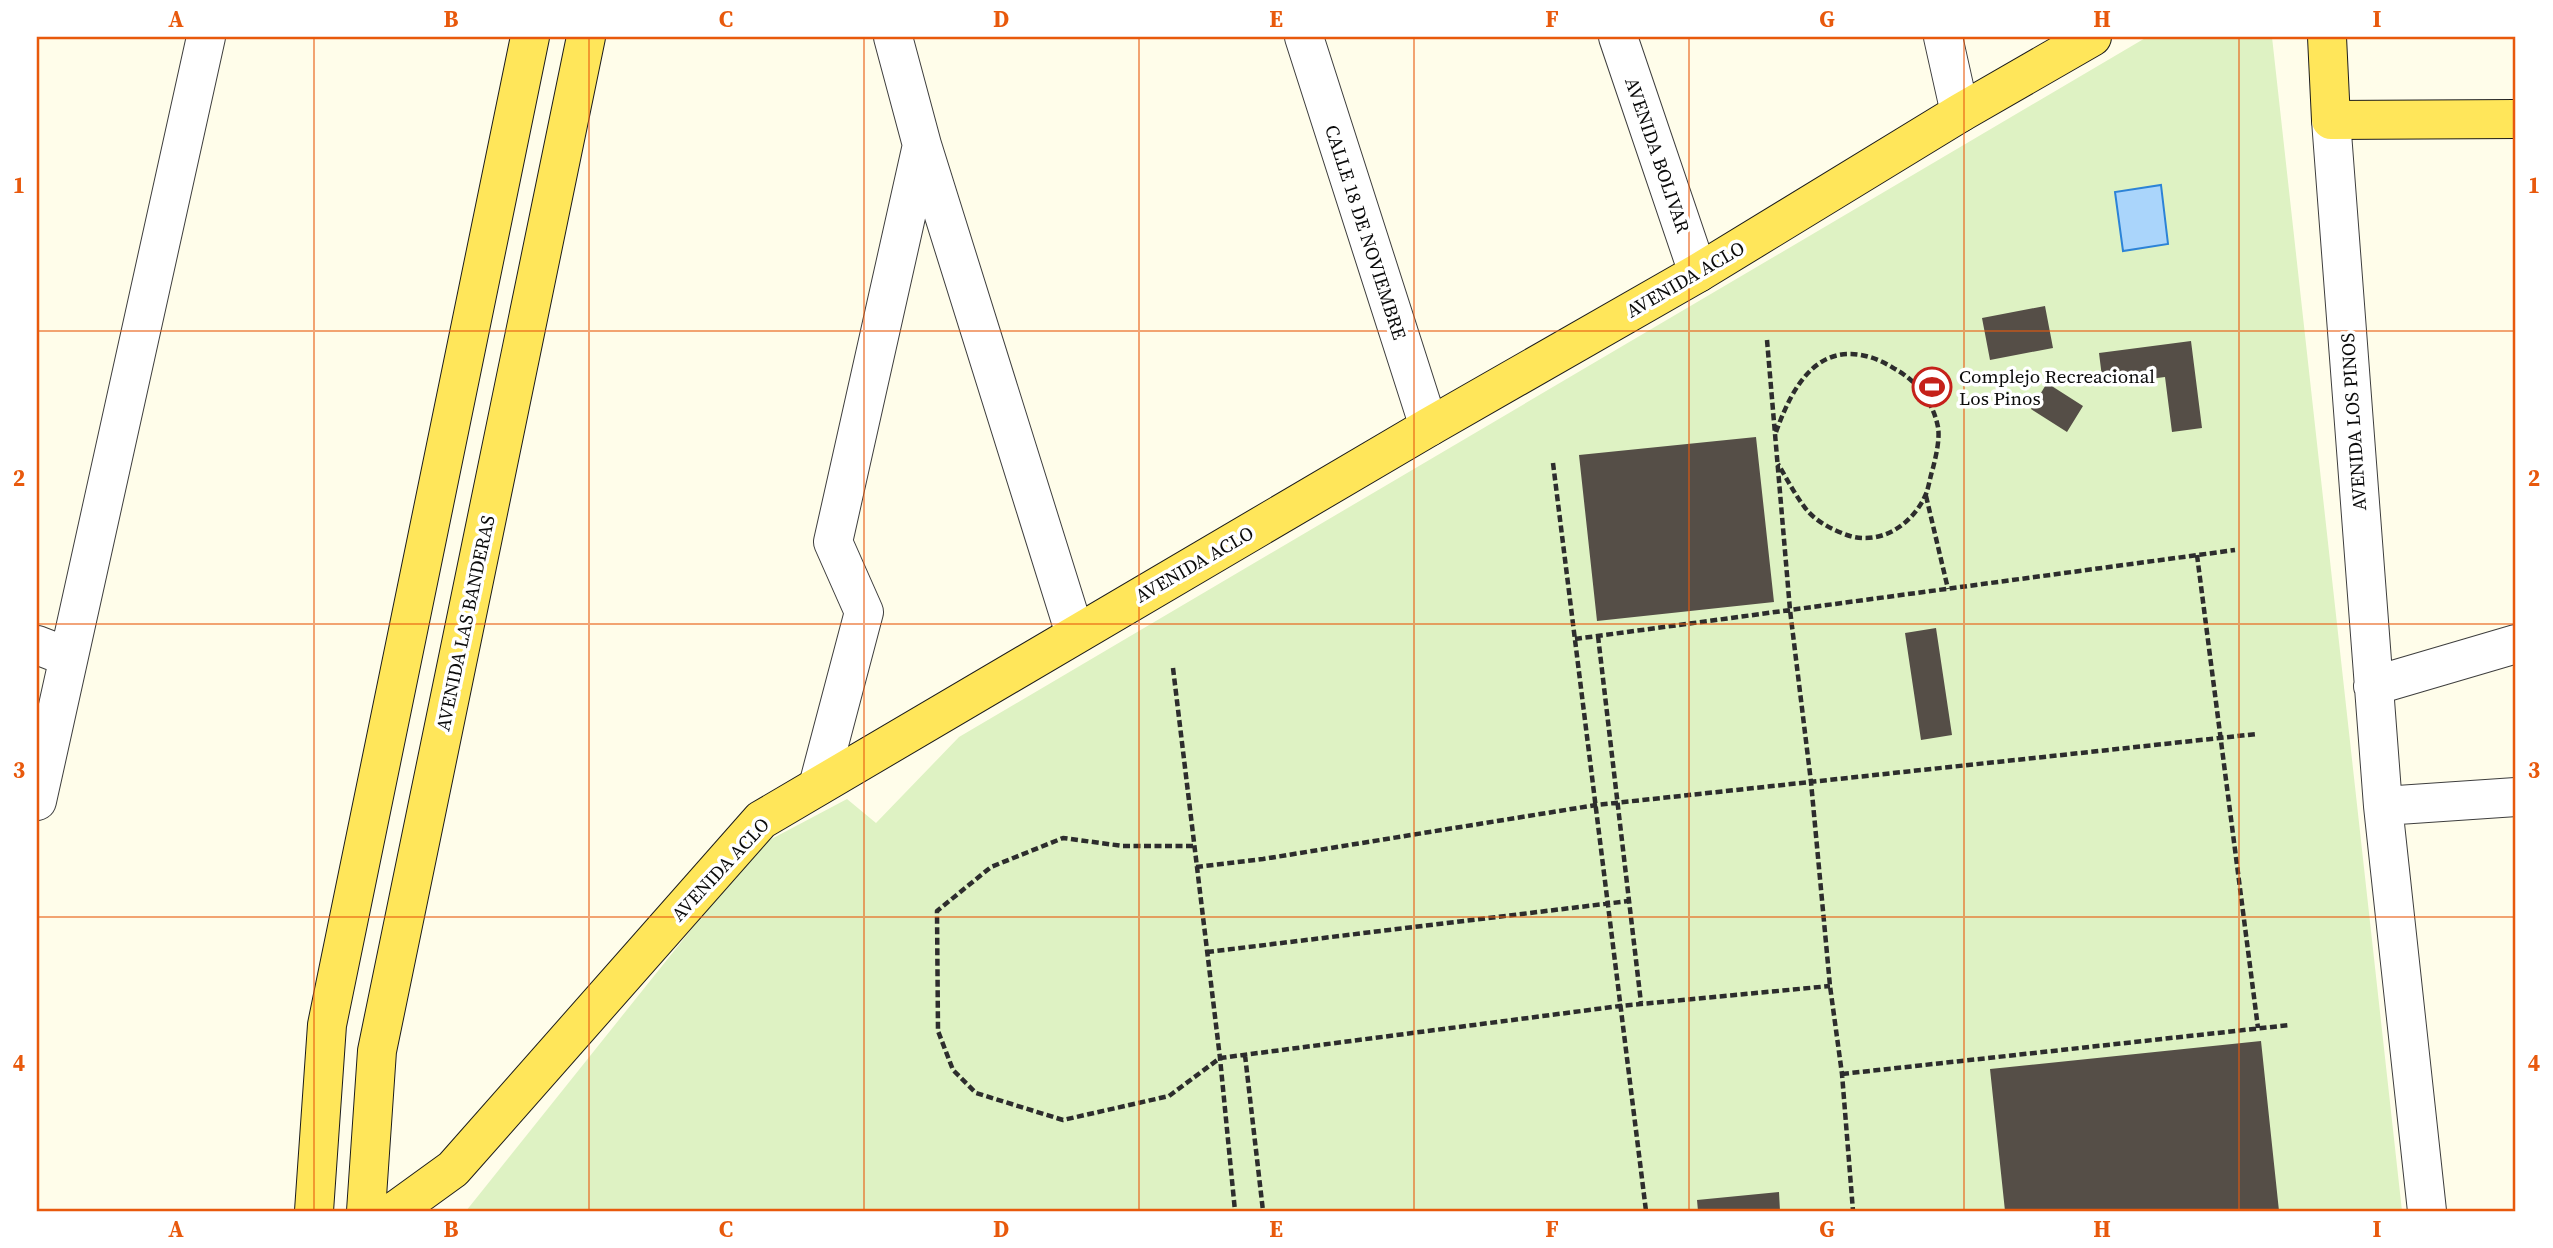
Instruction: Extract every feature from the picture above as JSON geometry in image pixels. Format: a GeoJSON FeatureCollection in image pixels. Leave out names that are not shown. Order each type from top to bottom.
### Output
{"type":"FeatureCollection","features":[{"type":"Feature","properties":{"kind":"main road"},"geometry":{"type":"LineString","coordinates":[[314,1211],[327,1025],[530,37]]}},
{"type":"Feature","properties":{"kind":"main road","name":"AVENIDA LAS BANDERAS"},"geometry":{"type":"LineString","coordinates":[[366,1211],[377,1051],[586,37]]}},
{"type":"Feature","properties":{"kind":"main road","name":"AVENIDA ACLO"},"geometry":{"type":"LineString","coordinates":[[395,1211],[453,1170],[761,820],[1429,427],[1698,273],[1960,113],[2092,37]]}},
{"type":"Feature","properties":{"kind":"main road","name":"AVENIDA LOS PINOS"},"geometry":{"type":"LineString","coordinates":[[2327,37],[2331,120]]}},
{"type":"Feature","properties":{"kind":"main road"},"geometry":{"type":"LineString","coordinates":[[2331,120],[2516,120]]}},
{"type":"Feature","properties":{"kind":"street"},"geometry":{"type":"LineString","coordinates":[[37,801],[52,651],[205,37]]}},
{"type":"Feature","properties":{"kind":"street"},"geometry":{"type":"LineString","coordinates":[[893,37],[922,145],[1075,634]]}},
{"type":"Feature","properties":{"kind":"street","name":"CALLE 18 DE NOVIEMBRE"},"geometry":{"type":"LineString","coordinates":[[1304,37],[1429,427]]}},
{"type":"Feature","properties":{"kind":"street","name":"AVENIDA BOLIVAR"},"geometry":{"type":"LineString","coordinates":[[1618,37],[1698,273]]}},
{"type":"Feature","properties":{"kind":"street"},"geometry":{"type":"LineString","coordinates":[[1943,37],[1960,113]]}},
{"type":"Feature","properties":{"kind":"street","name":"AVENIDA LOS PINOS"},"geometry":{"type":"LineString","coordinates":[[2331,120],[2383,806],[2427,1211]]}},
{"type":"Feature","properties":{"kind":"street"},"geometry":{"type":"LineString","coordinates":[[818,786],[864,612],[834,542],[922,145]]}},
{"type":"Feature","properties":{"kind":"street"},"geometry":{"type":"LineString","coordinates":[[2373,687],[2516,644]]}},
{"type":"Feature","properties":{"kind":"street"},"geometry":{"type":"LineString","coordinates":[[2383,806],[2516,797]]}},
{"type":"Feature","properties":{"kind":"path"},"geometry":{"type":"LineString","coordinates":[[1767,340],[1790,610],[1811,782],[1830,986],[1842,1074],[1853,1211]]}},
{"type":"Feature","properties":{"kind":"path"},"geometry":{"type":"LineString","coordinates":[[1775,435],[1788,400],[1802,380],[1824,360],[1850,354],[1881,360],[1912,378],[1928,400],[1938,428],[1936,456],[1926,495],[1907,522],[1885,536],[1863,540],[1835,531],[1807,511],[1777,463]]}},
{"type":"Feature","properties":{"kind":"path"},"geometry":{"type":"LineString","coordinates":[[1553,463],[1646,1211]]}},
{"type":"Feature","properties":{"kind":"path"},"geometry":{"type":"LineString","coordinates":[[1926,495],[1948,589]]}},
{"type":"Feature","properties":{"kind":"path"},"geometry":{"type":"LineString","coordinates":[[1575,639],[2235,550]]}},
{"type":"Feature","properties":{"kind":"path"},"geometry":{"type":"LineString","coordinates":[[2197,555],[2258,1028]]}},
{"type":"Feature","properties":{"kind":"path"},"geometry":{"type":"LineString","coordinates":[[1598,636],[1641,1003]]}},
{"type":"Feature","properties":{"kind":"path"},"geometry":{"type":"LineString","coordinates":[[1173,668],[1220,1058],[1235,1211]]}},
{"type":"Feature","properties":{"kind":"path"},"geometry":{"type":"LineString","coordinates":[[1196,867],[1263,859],[1617,802],[2257,734]]}},
{"type":"Feature","properties":{"kind":"path"},"geometry":{"type":"LineString","coordinates":[[1194,846],[1123,846],[1063,838],[991,867],[937,911],[938,1031],[953,1070],[976,1093],[1063,1120],[1169,1096],[1220,1058],[1641,1003],[1830,986]]}},
{"type":"Feature","properties":{"kind":"path"},"geometry":{"type":"LineString","coordinates":[[1207,952],[1629,901]]}},
{"type":"Feature","properties":{"kind":"path"},"geometry":{"type":"LineString","coordinates":[[1842,1074],[2290,1024]]}},
{"type":"Feature","properties":{"kind":"path"},"geometry":{"type":"LineString","coordinates":[[1245,1055],[1263,1211]]}},
{"type":"Feature","properties":{"kind":"green space","name":"Complejo Recreacional Los Pinos"},"geometry":{"type":"Polygon","coordinates":[[[2147,37],[2272,37],[2402,1211],[466,1211],[758,846],[847,799],[876,823],[959,737],[2147,37]]]}},
{"type":"Feature","properties":{"kind":"water"},"geometry":{"type":"Polygon","coordinates":[[[2161,185],[2168,244],[2123,251],[2115,192],[2161,185]]]}},
{"type":"Feature","properties":{"kind":"building"},"geometry":{"type":"Polygon","coordinates":[[[2045,306],[2053,348],[1990,360],[1982,318],[2045,306]]]}},
{"type":"Feature","properties":{"kind":"building"},"geometry":{"type":"Polygon","coordinates":[[[2191,341],[2202,428],[2172,432],[2165,377],[2103,385],[2099,353],[2191,341]]]}},
{"type":"Feature","properties":{"kind":"building"},"geometry":{"type":"Polygon","coordinates":[[[2047,383],[2083,406],[2067,432],[2031,409],[2047,383]]]}},
{"type":"Feature","properties":{"kind":"building"},"geometry":{"type":"Polygon","coordinates":[[[1756,437],[1774,602],[1597,621],[1579,455],[1756,437]]]}},
{"type":"Feature","properties":{"kind":"building"},"geometry":{"type":"Polygon","coordinates":[[[1936,628],[1952,735],[1921,740],[1905,633],[1936,628]]]}},
{"type":"Feature","properties":{"kind":"building"},"geometry":{"type":"Polygon","coordinates":[[[2261,1041],[2279,1211],[2005,1211],[1990,1069],[2261,1041]]]}},
{"type":"Feature","properties":{"kind":"building"},"geometry":{"type":"Polygon","coordinates":[[[1779,1192],[1780,1211],[1698,1211],[1697,1200],[1779,1192]]]}},
{"type":"Feature","properties":{"kind":"place","name":"Complejo Recreacional Los Pinos"},"geometry":{"type":"Point","coordinates":[1932,387]}}]}
